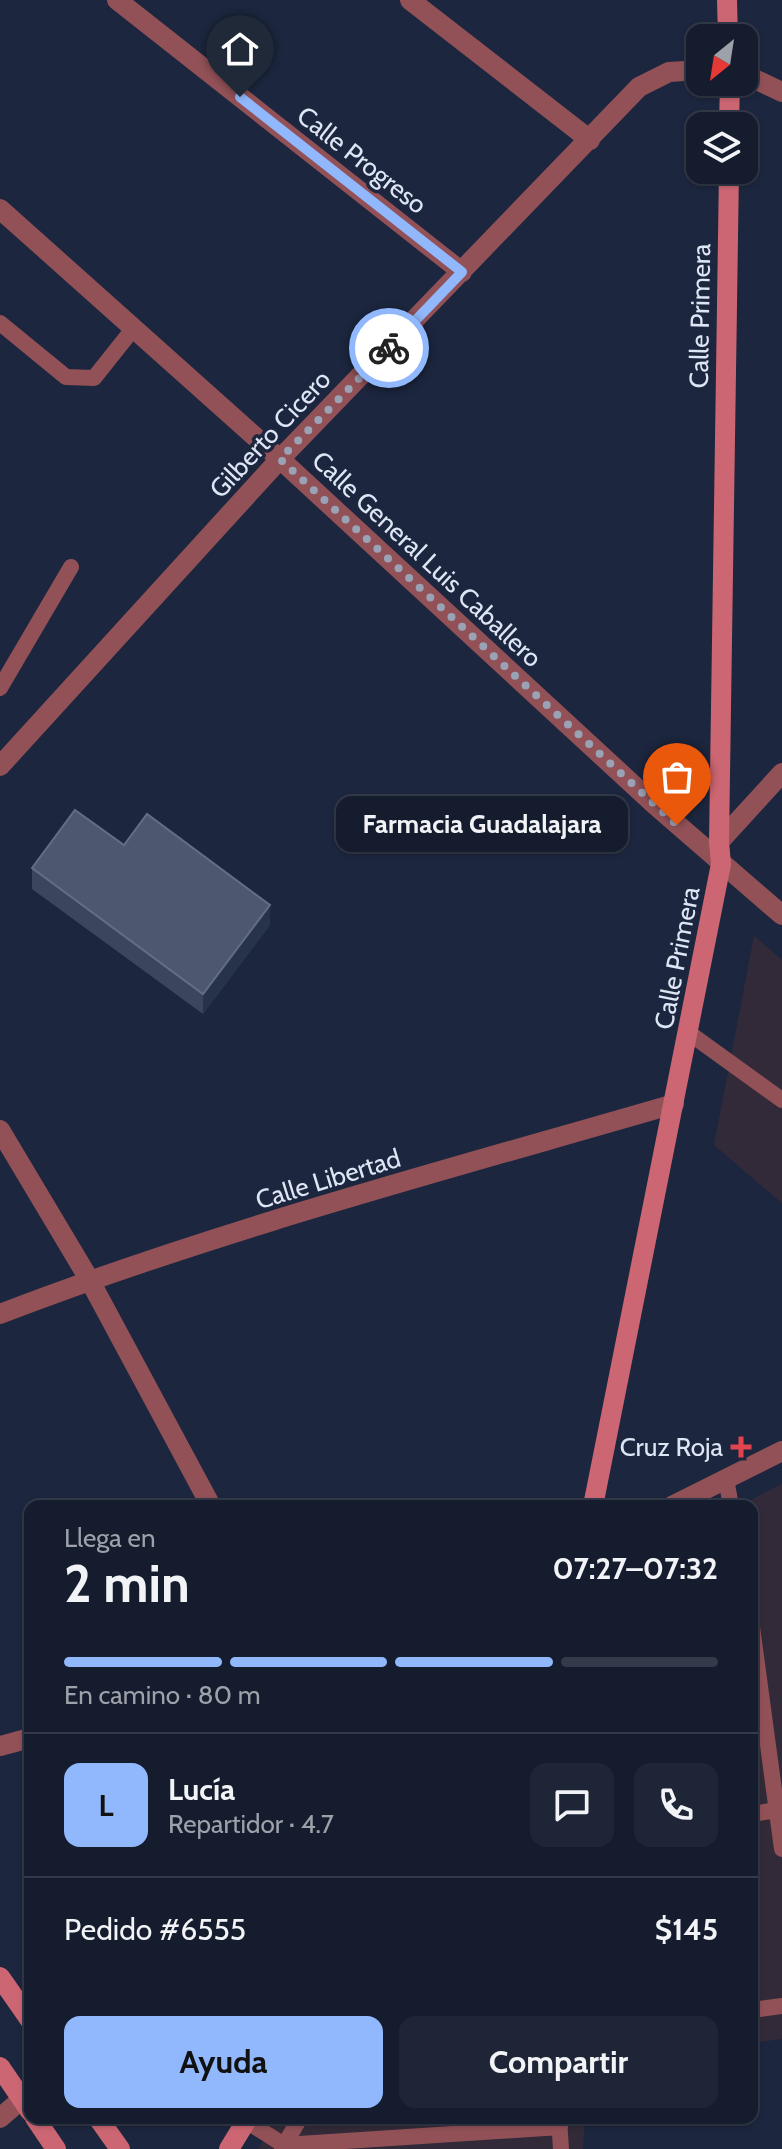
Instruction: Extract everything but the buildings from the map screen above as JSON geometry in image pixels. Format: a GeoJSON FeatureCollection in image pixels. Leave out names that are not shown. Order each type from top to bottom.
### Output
{"type":"FeatureCollection","features":[{"type":"Feature","properties":{"kind":"street","name":"Calle Progreso"},"geometry":{"type":"LineString","coordinates":[[117,0],[462,272]]}},
{"type":"Feature","properties":{"kind":"street"},"geometry":{"type":"LineString","coordinates":[[410,0],[590,140]]}},
{"type":"Feature","properties":{"kind":"street"},"geometry":{"type":"LineString","coordinates":[[723,1],[726,24]]}},
{"type":"Feature","properties":{"kind":"street","name":"Gilberto Cicero"},"geometry":{"type":"LineString","coordinates":[[0,766],[280,459],[639,87],[669,72],[686,71]]}},
{"type":"Feature","properties":{"kind":"street"},"geometry":{"type":"LineString","coordinates":[[758,81],[782,92]]}},
{"type":"Feature","properties":{"kind":"street","name":"Calle Primera"},"geometry":{"type":"LineString","coordinates":[[594,1500],[721,864],[729,184]]}},
{"type":"Feature","properties":{"kind":"street","name":"Calle General Luis Caballero"},"geometry":{"type":"LineString","coordinates":[[0,209],[280,459],[721,864],[782,915]]}},
{"type":"Feature","properties":{"kind":"street"},"geometry":{"type":"LineString","coordinates":[[719,842],[782,773]]}},
{"type":"Feature","properties":{"kind":"street","name":"Calle Libertad"},"geometry":{"type":"LineString","coordinates":[[0,1314],[89,1279],[674,1104]]}},
{"type":"Feature","properties":{"kind":"street"},"geometry":{"type":"LineString","coordinates":[[0,1130],[89,1279],[208,1500]]}},
{"type":"Feature","properties":{"kind":"street"},"geometry":{"type":"LineString","coordinates":[[684,1500],[782,1451]]}},
{"type":"Feature","properties":{"kind":"street"},"geometry":{"type":"LineString","coordinates":[[0,1746],[24,1740]]}},
{"type":"Feature","properties":{"kind":"street"},"geometry":{"type":"LineString","coordinates":[[0,1977],[24,2011]]}},
{"type":"Feature","properties":{"kind":"street"},"geometry":{"type":"LineString","coordinates":[[0,2067],[24,2102]]}},
{"type":"Feature","properties":{"kind":"street"},"geometry":{"type":"LineString","coordinates":[[0,2118],[24,2106]]}},
{"type":"Feature","properties":{"kind":"street"},"geometry":{"type":"LineString","coordinates":[[39,2124],[56,2149]]}},
{"type":"Feature","properties":{"kind":"street"},"geometry":{"type":"LineString","coordinates":[[102,2124],[120,2149]]}},
{"type":"Feature","properties":{"kind":"street"},"geometry":{"type":"LineString","coordinates":[[229,2149],[245,2124]]}},
{"type":"Feature","properties":{"kind":"lane"},"geometry":{"type":"LineString","coordinates":[[0,323],[66,377],[94,378],[133,329]]}},
{"type":"Feature","properties":{"kind":"lane"},"geometry":{"type":"LineString","coordinates":[[0,688],[71,567]]}},
{"type":"Feature","properties":{"kind":"lane"},"geometry":{"type":"LineString","coordinates":[[689,1033],[782,1100]]}},
{"type":"Feature","properties":{"kind":"lane"},"geometry":{"type":"LineString","coordinates":[[726,1479],[730,1500]]}},
{"type":"Feature","properties":{"kind":"lane"},"geometry":{"type":"LineString","coordinates":[[758,1671],[782,1849]]}},
{"type":"Feature","properties":{"kind":"lane"},"geometry":{"type":"LineString","coordinates":[[758,1813],[777,1810]]}},
{"type":"Feature","properties":{"kind":"lane"},"geometry":{"type":"LineString","coordinates":[[758,2009],[782,2006]]}},
{"type":"Feature","properties":{"kind":"lane"},"geometry":{"type":"LineString","coordinates":[[252,2124],[283,2147],[542,2124]]}},
{"type":"Feature","properties":{"kind":"lane"},"geometry":{"type":"LineString","coordinates":[[283,2147],[296,2124]]}},
{"type":"Feature","properties":{"kind":"lane"},"geometry":{"type":"LineString","coordinates":[[560,2124],[561,2149]]}},
{"type":"Feature","properties":{"kind":"lane"},"geometry":{"type":"LineString","coordinates":[[453,2149],[461,2133]]}},
{"type":"Feature","properties":{"kind":"shaded area"},"geometry":{"type":"Polygon","coordinates":[[[754,936],[782,960],[782,1203],[714,1145],[754,936]]]}},
{"type":"Feature","properties":{"kind":"shaded area"},"geometry":{"type":"Polygon","coordinates":[[[782,1484],[782,2039],[758,2042],[758,1500],[751,1500],[782,1484]]]}},
{"type":"Feature","properties":{"kind":"shaded area"},"geometry":{"type":"Polygon","coordinates":[[[273,2124],[585,2124],[583,2149],[258,2149],[273,2124]]]}},
{"type":"Feature","properties":{"kind":"way so far"},"geometry":{"type":"LineString","coordinates":[[389,348],[280,459],[677,825]]}},
{"type":"Feature","properties":{"kind":"place","name":"Farmacia Guadalajara"},"geometry":{"type":"Point","coordinates":[677,825]}},
{"type":"Feature","properties":{"kind":"place","name":"Cruz Roja"},"geometry":{"type":"Point","coordinates":[741,1447]}},
{"type":"Feature","properties":{"kind":"route"},"geometry":{"type":"LineString","coordinates":[[240,97],[462,272],[389,348]]}}]}
